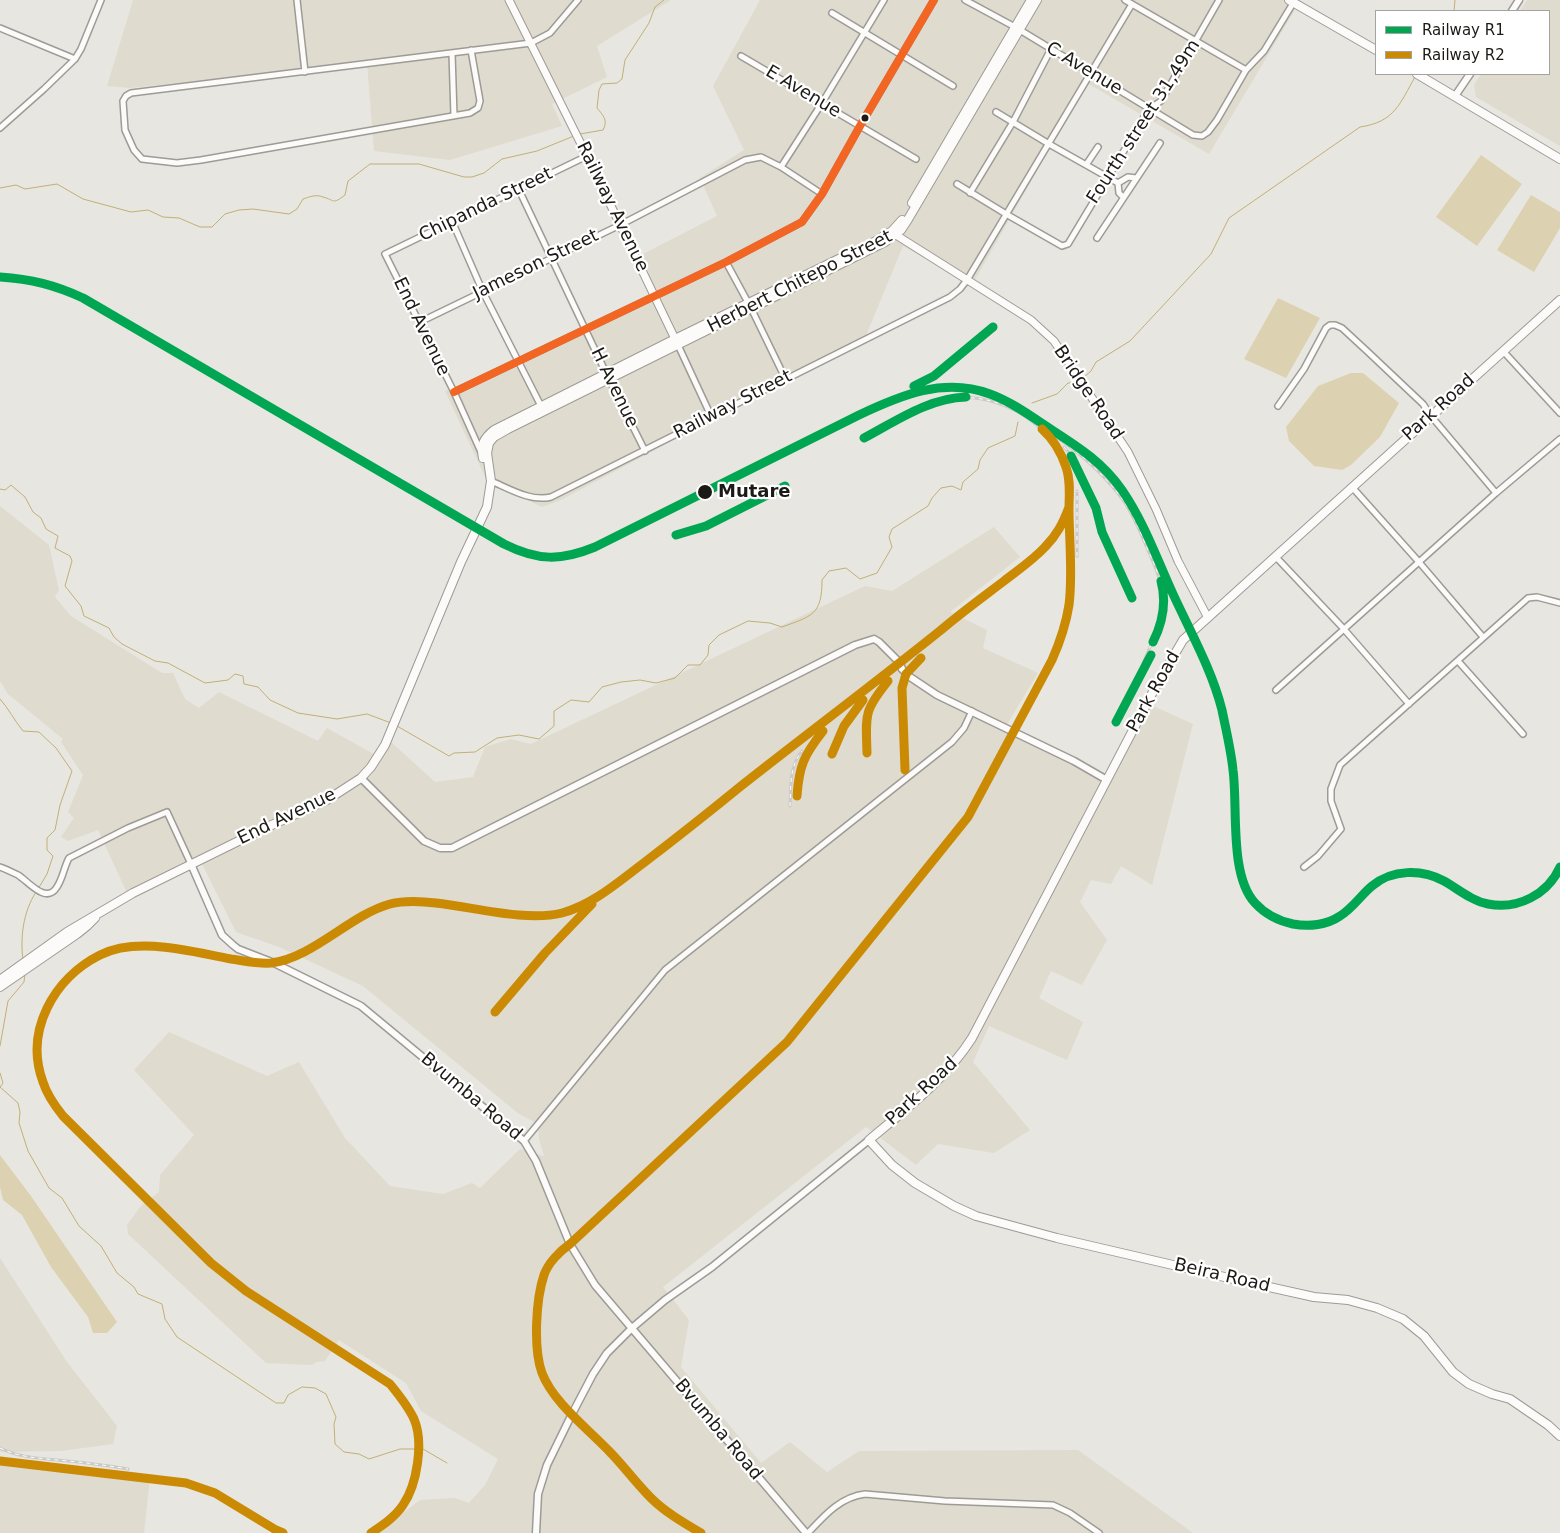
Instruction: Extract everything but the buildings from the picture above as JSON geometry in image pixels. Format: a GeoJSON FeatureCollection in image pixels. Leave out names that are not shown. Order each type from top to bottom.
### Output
{"type":"FeatureCollection","features":[{"type":"Feature","properties":{"kind":"highway","name":"Herbert Chitepo Street"},"geometry":{"type":"LineString","coordinates":[[750,305],[885,242],[896,235],[907,221],[1017,29],[1031,0]]}},
{"type":"Feature","properties":{"kind":"highway","name":"Herbert Chitepo Street"},"geometry":{"type":"LineString","coordinates":[[486,442],[508,428],[607,376],[877,241],[898,225],[1017,29],[1037,0]]}},
{"type":"Feature","properties":{"kind":"highway"},"geometry":{"type":"LineString","coordinates":[[1293,1],[1375,49]]}},
{"type":"Feature","properties":{"kind":"highway"},"geometry":{"type":"LineString","coordinates":[[1419,75],[1560,159]]}},
{"type":"Feature","properties":{"kind":"highway","name":"Park Road"},"geometry":{"type":"LineString","coordinates":[[869,1140],[945,1073],[960,1057],[992,1002],[1175,651],[1192,630],[1560,300]]}},
{"type":"Feature","properties":{"kind":"highway","name":"Herbert Chitepo Street"},"geometry":{"type":"LineString","coordinates":[[486,442],[494,430],[607,376]]}},
{"type":"Feature","properties":{"kind":"highway","name":"End Avenue"},"geometry":{"type":"LineString","coordinates":[[402,702],[404,692],[447,580],[484,503],[488,486],[482,454],[486,442]]}},
{"type":"Feature","properties":{"kind":"highway","name":"End Avenue"},"geometry":{"type":"LineString","coordinates":[[97,914],[133,893],[191,864],[327,800],[361,778],[378,756],[390,731],[464,555],[487,506],[492,481],[486,442]]}},
{"type":"Feature","properties":{"kind":"highway"},"geometry":{"type":"LineString","coordinates":[[0,980],[67,932],[97,914]]}},
{"type":"Feature","properties":{"kind":"highway"},"geometry":{"type":"LineString","coordinates":[[0,987],[82,930],[97,914]]}},
{"type":"Feature","properties":{"kind":"highway","name":"Beira Road"},"geometry":{"type":"LineString","coordinates":[[869,1140],[892,1165],[915,1184],[976,1216],[1057,1238],[1233,1279],[1314,1296],[1348,1300],[1377,1308],[1403,1319],[1424,1336],[1453,1372],[1469,1384],[1510,1399],[1548,1425],[1560,1436]]}},
{"type":"Feature","properties":{"kind":"main road","name":"Railway Avenue"},"geometry":{"type":"LineString","coordinates":[[509,0],[571,123],[676,342]]}},
{"type":"Feature","properties":{"kind":"main road","name":"Bridge Road"},"geometry":{"type":"LineString","coordinates":[[896,235],[1030,320],[1054,341],[1128,452],[1156,509],[1178,562],[1207,616]]}},
{"type":"Feature","properties":{"kind":"street"},"geometry":{"type":"LineString","coordinates":[[0,128],[75,59],[101,0]]}},
{"type":"Feature","properties":{"kind":"street"},"geometry":{"type":"LineString","coordinates":[[298,0],[306,72]]}},
{"type":"Feature","properties":{"kind":"street"},"geometry":{"type":"LineString","coordinates":[[471,50],[479,94],[478,108],[470,114],[177,163],[142,158],[128,140],[125,130],[123,101],[131,93],[306,72],[471,50],[531,43],[550,33],[578,0]]}},
{"type":"Feature","properties":{"kind":"street"},"geometry":{"type":"LineString","coordinates":[[822,194],[780,167],[822,103],[884,0]]}},
{"type":"Feature","properties":{"kind":"street"},"geometry":{"type":"LineString","coordinates":[[454,392],[655,297],[802,222],[822,194],[934,0]]}},
{"type":"Feature","properties":{"kind":"street","name":"C Avenue"},"geometry":{"type":"LineString","coordinates":[[965,0],[1051,49],[1193,135],[1202,136],[1208,132],[1246,70]]}},
{"type":"Feature","properties":{"kind":"street"},"geometry":{"type":"LineString","coordinates":[[1125,0],[1246,70],[1264,51],[1293,1]]}},
{"type":"Feature","properties":{"kind":"street","name":"Fourth street 31,49m"},"geometry":{"type":"LineString","coordinates":[[1006,214],[1062,246],[1068,244],[1149,108],[1161,101],[1220,0]]}},
{"type":"Feature","properties":{"kind":"street","name":"Railway Street"},"geometry":{"type":"LineString","coordinates":[[492,481],[534,498],[543,499],[551,497],[645,451],[785,378],[950,297],[967,280],[1132,4]]}},
{"type":"Feature","properties":{"kind":"street"},"geometry":{"type":"LineString","coordinates":[[832,13],[953,86]]}},
{"type":"Feature","properties":{"kind":"street"},"geometry":{"type":"LineString","coordinates":[[0,28],[75,59]]}},
{"type":"Feature","properties":{"kind":"street"},"geometry":{"type":"LineString","coordinates":[[970,193],[1013,122],[1051,49]]}},
{"type":"Feature","properties":{"kind":"street"},"geometry":{"type":"LineString","coordinates":[[452,53],[454,116]]}},
{"type":"Feature","properties":{"kind":"street","name":"E Avenue"},"geometry":{"type":"LineString","coordinates":[[741,56],[916,158]]}},
{"type":"Feature","properties":{"kind":"street"},"geometry":{"type":"LineString","coordinates":[[1456,96],[1469,75]]}},
{"type":"Feature","properties":{"kind":"street"},"geometry":{"type":"LineString","coordinates":[[996,112],[1108,176],[1118,183],[1119,193],[1123,197]]}},
{"type":"Feature","properties":{"kind":"street"},"geometry":{"type":"LineString","coordinates":[[1097,238],[1160,143]]}},
{"type":"Feature","properties":{"kind":"street"},"geometry":{"type":"LineString","coordinates":[[1086,165],[1098,147]]}},
{"type":"Feature","properties":{"kind":"street","name":"Chipanda Street"},"geometry":{"type":"LineString","coordinates":[[385,254],[587,156]]}},
{"type":"Feature","properties":{"kind":"street","name":"Jameson Street"},"geometry":{"type":"LineString","coordinates":[[420,322],[620,225],[744,160],[761,157],[780,167]]}},
{"type":"Feature","properties":{"kind":"street"},"geometry":{"type":"LineString","coordinates":[[1118,183],[1128,177],[1136,178]]}},
{"type":"Feature","properties":{"kind":"street"},"geometry":{"type":"LineString","coordinates":[[957,184],[1006,214]]}},
{"type":"Feature","properties":{"kind":"street","name":"H Avenue"},"geometry":{"type":"LineString","coordinates":[[519,190],[607,376],[645,451]]}},
{"type":"Feature","properties":{"kind":"street"},"geometry":{"type":"LineString","coordinates":[[452,221],[483,292],[520,361],[541,406]]}},
{"type":"Feature","properties":{"kind":"street","name":"End Avenue"},"geometry":{"type":"LineString","coordinates":[[385,254],[454,392],[482,454]]}},
{"type":"Feature","properties":{"kind":"street"},"geometry":{"type":"LineString","coordinates":[[726,262],[750,305],[785,378]]}},
{"type":"Feature","properties":{"kind":"street"},"geometry":{"type":"LineString","coordinates":[[1278,406],[1304,369],[1323,332],[1328,326],[1335,325],[1342,328],[1423,404],[1496,493]]}},
{"type":"Feature","properties":{"kind":"street","name":"Railway Avenue"},"geometry":{"type":"LineString","coordinates":[[676,342],[711,416]]}},
{"type":"Feature","properties":{"kind":"street"},"geometry":{"type":"LineString","coordinates":[[1503,351],[1560,412]]}},
{"type":"Feature","properties":{"kind":"street","name":"End Avenue"},"geometry":{"type":"LineString","coordinates":[[469,427],[486,442]]}},
{"type":"Feature","properties":{"kind":"street"},"geometry":{"type":"LineString","coordinates":[[1276,690],[1343,628],[1560,439]]}},
{"type":"Feature","properties":{"kind":"street"},"geometry":{"type":"LineString","coordinates":[[1352,487],[1483,637]]}},
{"type":"Feature","properties":{"kind":"street"},"geometry":{"type":"LineString","coordinates":[[1275,556],[1343,628],[1409,704]]}},
{"type":"Feature","properties":{"kind":"street"},"geometry":{"type":"LineString","coordinates":[[1304,868],[1318,856],[1341,829],[1331,801],[1331,789],[1340,765],[1483,637],[1531,597],[1560,603]]}},
{"type":"Feature","properties":{"kind":"street"},"geometry":{"type":"LineString","coordinates":[[361,778],[424,842],[440,848],[452,848],[870,639],[879,642],[900,663],[902,669],[910,677],[937,695],[1074,761],[1107,780]]}},
{"type":"Feature","properties":{"kind":"street"},"geometry":{"type":"LineString","coordinates":[[1458,661],[1523,734]]}},
{"type":"Feature","properties":{"kind":"street"},"geometry":{"type":"LineString","coordinates":[[524,1141],[664,970],[952,742],[964,728],[972,712]]}},
{"type":"Feature","properties":{"kind":"street","name":"Bvumba Road"},"geometry":{"type":"LineString","coordinates":[[0,867],[18,875],[36,890],[43,893],[56,890],[69,858],[128,828],[166,812],[222,935],[238,949],[274,963],[361,1006],[524,1141],[536,1161],[570,1244],[602,1294],[807,1533]]}},
{"type":"Feature","properties":{"kind":"street"},"geometry":{"type":"LineString","coordinates":[[536,1533],[538,1494],[547,1465],[600,1362],[632,1328],[665,1300],[712,1266],[869,1140]]}},
{"type":"Feature","properties":{"kind":"street"},"geometry":{"type":"LineString","coordinates":[[807,1533],[842,1502],[850,1497],[865,1494],[945,1502],[1052,1505],[1070,1513],[1100,1533]]}},
{"type":"Feature","properties":{"kind":"shaded area"},"geometry":{"type":"Polygon","coordinates":[[[133,0],[671,0],[597,46],[607,77],[552,104],[562,126],[450,160],[374,151],[367,63],[130,88],[107,86],[133,0]]]}},
{"type":"Feature","properties":{"kind":"shaded area"},"geometry":{"type":"Polygon","coordinates":[[[760,0],[1294,0],[1299,3],[1209,154],[1087,83],[972,285],[903,246],[865,338],[561,500],[542,507],[487,481],[445,391],[658,295],[641,255],[717,216],[700,178],[744,150],[713,86],[760,0]]]}},
{"type":"Feature","properties":{"kind":"shaded area"},"geometry":{"type":"Polygon","coordinates":[[[1527,0],[1560,0],[1560,146],[1476,97],[1474,85],[1480,75],[1550,75],[1550,10],[1521,10],[1527,0]]]}},
{"type":"Feature","properties":{"kind":"shaded area"},"geometry":{"type":"Polygon","coordinates":[[[1481,155],[1522,184],[1477,246],[1436,217],[1481,155]]]}},
{"type":"Feature","properties":{"kind":"shaded area"},"geometry":{"type":"Polygon","coordinates":[[[1531,195],[1560,212],[1560,228],[1534,272],[1497,250],[1531,195]]]}},
{"type":"Feature","properties":{"kind":"shaded area"},"geometry":{"type":"Polygon","coordinates":[[[1278,298],[1320,318],[1286,378],[1244,359],[1278,298]]]}},
{"type":"Feature","properties":{"kind":"shaded area"},"geometry":{"type":"Polygon","coordinates":[[[1351,373],[1363,373],[1399,403],[1380,437],[1351,465],[1342,470],[1314,466],[1289,441],[1286,427],[1318,386],[1351,373]]]}},
{"type":"Feature","properties":{"kind":"shaded area"},"geometry":{"type":"Polygon","coordinates":[[[0,506],[49,545],[59,590],[55,597],[71,616],[162,673],[173,673],[185,699],[199,708],[219,692],[318,741],[327,728],[379,757],[391,742],[435,782],[473,777],[485,747],[511,739],[531,744],[865,586],[892,591],[994,527],[1020,557],[950,612],[987,630],[983,648],[1038,673],[1006,726],[1109,779],[1151,705],[1193,724],[1152,885],[1121,866],[1111,884],[1091,880],[1080,902],[1107,940],[1082,985],[1051,971],[1039,998],[1083,1022],[1067,1060],[989,1026],[973,1062],[1030,1130],[994,1153],[938,1144],[916,1165],[866,1127],[663,1287],[689,1320],[681,1367],[761,1463],[790,1442],[827,1472],[859,1451],[1078,1450],[1193,1533],[377,1533],[420,1500],[455,1498],[469,1503],[485,1485],[498,1459],[421,1411],[406,1383],[339,1340],[325,1361],[316,1362],[312,1365],[266,1363],[128,1234],[127,1225],[141,1206],[159,1192],[160,1175],[194,1135],[134,1070],[169,1032],[267,1076],[299,1062],[345,1138],[390,1186],[443,1194],[472,1183],[480,1188],[520,1149],[544,1156],[539,1139],[538,1124],[519,1114],[363,986],[279,947],[236,932],[201,862],[127,893],[98,830],[68,841],[61,837],[74,818],[68,812],[83,775],[61,742],[63,739],[8,694],[0,681],[0,506]]]}},
{"type":"Feature","properties":{"kind":"shaded area"},"geometry":{"type":"Polygon","coordinates":[[[0,1155],[31,1196],[117,1322],[107,1333],[93,1333],[88,1317],[51,1267],[22,1215],[3,1200],[0,1187],[0,1155]]]}},
{"type":"Feature","properties":{"kind":"shaded area"},"geometry":{"type":"Polygon","coordinates":[[[0,1258],[67,1362],[117,1426],[113,1444],[61,1451],[0,1452],[0,1258]]]}},
{"type":"Feature","properties":{"kind":"shaded area"},"geometry":{"type":"Polygon","coordinates":[[[0,1461],[150,1478],[144,1533],[0,1533],[0,1461]]]}},
{"type":"Feature","properties":{"kind":"waterway"},"geometry":{"type":"LineString","coordinates":[[580,134],[603,130],[604,119],[597,108],[599,90],[602,84],[617,83],[622,79],[625,60],[649,23],[655,7],[664,0]]}},
{"type":"Feature","properties":{"kind":"waterway"},"geometry":{"type":"LineString","coordinates":[[1454,10],[1455,0]]}},
{"type":"Feature","properties":{"kind":"waterway"},"geometry":{"type":"LineString","coordinates":[[1083,378],[1091,371],[1096,362],[1130,341],[1211,254],[1229,218],[1360,127],[1381,121],[1389,116],[1400,103],[1415,77]]}},
{"type":"Feature","properties":{"kind":"waterway"},"geometry":{"type":"LineString","coordinates":[[0,188],[16,185],[25,189],[57,184],[83,199],[131,212],[148,210],[163,217],[179,218],[200,227],[212,227],[225,214],[239,210],[253,209],[289,214],[297,209],[303,199],[318,196],[334,201],[338,200],[345,195],[348,181],[370,164],[419,164],[464,177],[472,177],[484,173],[502,159],[537,151],[574,136]]}},
{"type":"Feature","properties":{"kind":"waterway"},"geometry":{"type":"LineString","coordinates":[[1032,403],[1057,394],[1068,383],[1078,382]]}},
{"type":"Feature","properties":{"kind":"waterway"},"geometry":{"type":"LineString","coordinates":[[397,726],[449,756],[454,753],[475,752],[497,738],[519,735],[539,739],[554,726],[554,711],[571,700],[589,702],[602,687],[621,682],[640,680],[656,683],[675,678],[688,665],[700,665],[708,655],[709,645],[719,635],[748,621],[770,623],[782,627],[808,617],[820,601],[822,580],[829,571],[846,568],[860,579],[877,573],[892,547],[889,537],[892,529],[928,506],[941,488],[952,486],[961,490],[963,482],[978,469],[980,460],[988,448],[1015,436],[1018,422]]}},
{"type":"Feature","properties":{"kind":"waterway"},"geometry":{"type":"LineString","coordinates":[[0,489],[5,490],[11,485],[25,497],[33,512],[41,518],[46,529],[58,536],[55,548],[70,556],[72,561],[65,586],[81,606],[84,616],[109,628],[114,637],[122,644],[155,661],[168,663],[205,683],[228,680],[235,674],[243,676],[244,684],[258,687],[270,700],[298,713],[337,719],[367,714],[391,723]]}},
{"type":"Feature","properties":{"kind":"waterway"},"geometry":{"type":"LineString","coordinates":[[0,699],[23,731],[39,732],[56,748],[72,771],[60,805],[55,830],[47,838],[47,850],[53,856],[47,874],[38,889]]}},
{"type":"Feature","properties":{"kind":"waterway"},"geometry":{"type":"LineString","coordinates":[[23,960],[22,943],[25,917],[36,892]]}},
{"type":"Feature","properties":{"kind":"waterway"},"geometry":{"type":"LineString","coordinates":[[0,1046],[8,1001],[24,982],[25,974]]}},
{"type":"Feature","properties":{"kind":"waterway"},"geometry":{"type":"LineString","coordinates":[[0,1073],[3,1083],[0,1087],[18,1103],[20,1112],[19,1123],[28,1151],[49,1188],[62,1198],[79,1226],[101,1246],[117,1273],[134,1287],[138,1294],[162,1304],[165,1319],[177,1337],[276,1403],[284,1403],[288,1395],[302,1387],[315,1388],[326,1394],[336,1417],[334,1424],[335,1444],[344,1452],[359,1454],[369,1459],[400,1449],[415,1449]]}},
{"type":"Feature","properties":{"kind":"waterway"},"geometry":{"type":"LineString","coordinates":[[423,1449],[447,1463]]}},
{"type":"Feature","properties":{"kind":"railway"},"geometry":{"type":"LineString","coordinates":[[910,387],[943,370],[993,327]]}},
{"type":"Feature","properties":{"kind":"railway"},"geometry":{"type":"LineString","coordinates":[[436,505],[525,554],[538,557],[567,556],[595,547],[891,400],[924,389],[955,386]]}},
{"type":"Feature","properties":{"kind":"railway"},"geometry":{"type":"LineString","coordinates":[[701,1533],[668,1513],[656,1503],[614,1456],[571,1414],[547,1384],[542,1373],[537,1351],[537,1310],[544,1275],[548,1266],[558,1254],[787,1042],[968,817],[1052,660],[1059,644],[1069,604],[1070,484],[1064,462],[1053,442],[1036,425],[1017,411],[995,402],[973,398],[950,399],[927,405],[864,438]]}},
{"type":"Feature","properties":{"kind":"railway"},"geometry":{"type":"LineString","coordinates":[[1050,433],[1080,455],[1098,472],[1123,500],[1136,523],[1157,572],[1163,595],[1162,617],[1153,642]]}},
{"type":"Feature","properties":{"kind":"railway"},"geometry":{"type":"LineString","coordinates":[[1064,447],[1072,456],[1096,508],[1102,532],[1132,598]]}},
{"type":"Feature","properties":{"kind":"railway"},"geometry":{"type":"LineString","coordinates":[[676,535],[706,526],[785,486]]}},
{"type":"Feature","properties":{"kind":"railway"},"geometry":{"type":"LineString","coordinates":[[1077,491],[1077,556]]}},
{"type":"Feature","properties":{"kind":"railway"},"geometry":{"type":"LineString","coordinates":[[371,1533],[384,1524],[403,1505],[412,1486],[419,1451],[417,1428],[409,1410],[390,1384],[246,1291],[211,1263],[63,1116],[54,1104],[43,1082],[38,1063],[37,1044],[47,1008],[57,992],[69,977],[84,965],[100,955],[115,949],[148,946],[165,947],[256,963],[271,963],[302,953],[360,917],[390,904],[413,901],[430,902],[532,916],[562,913],[584,905],[654,855],[1030,561],[1053,538],[1062,524],[1069,507]]}},
{"type":"Feature","properties":{"kind":"railway"},"geometry":{"type":"LineString","coordinates":[[1143,663],[1155,636]]}},
{"type":"Feature","properties":{"kind":"railway"},"geometry":{"type":"LineString","coordinates":[[905,770],[902,688],[906,674],[921,658]]}},
{"type":"Feature","properties":{"kind":"railway"},"geometry":{"type":"LineString","coordinates":[[1116,722],[1149,658]]}},
{"type":"Feature","properties":{"kind":"railway"},"geometry":{"type":"LineString","coordinates":[[867,753],[866,729],[868,713],[875,698],[890,679]]}},
{"type":"Feature","properties":{"kind":"railway"},"geometry":{"type":"LineString","coordinates":[[832,754],[844,726],[863,700]]}},
{"type":"Feature","properties":{"kind":"railway"},"geometry":{"type":"LineString","coordinates":[[797,796],[799,777],[804,761],[811,747],[823,731]]}},
{"type":"Feature","properties":{"kind":"railway"},"geometry":{"type":"LineString","coordinates":[[790,806],[793,770],[802,751]]}},
{"type":"Feature","properties":{"kind":"railway"},"geometry":{"type":"LineString","coordinates":[[495,1012],[545,953],[593,902]]}},
{"type":"Feature","properties":{"kind":"railway"},"geometry":{"type":"LineString","coordinates":[[0,1448],[28,1457],[128,1469]]}},
{"type":"Feature","properties":{"kind":"railway"},"geometry":{"type":"LineString","coordinates":[[0,1461],[186,1483],[215,1493],[283,1533]]}},
{"type":"Feature","properties":{"kind":"rail line","name":"R1"},"geometry":{"type":"LineString","coordinates":[[0,277],[43,283],[83,298],[504,544],[516,550],[539,556],[560,557],[583,552],[595,547],[859,415],[907,395],[939,388],[956,387],[990,394],[1022,410],[1090,457],[1115,480],[1137,515],[1200,651],[1218,695],[1232,762],[1236,840],[1241,876],[1247,891],[1255,903],[1263,910],[1277,919],[1293,924],[1311,925],[1324,923],[1345,913],[1380,880],[1389,876],[1407,873],[1426,874],[1435,877],[1471,898],[1488,904],[1510,905],[1531,898],[1540,892],[1555,877],[1560,867]]}},
{"type":"Feature","properties":{"kind":"rail line","name":"R1"},"geometry":{"type":"LineString","coordinates":[[914,386],[934,376],[993,327]]}},
{"type":"Feature","properties":{"kind":"rail line","name":"R1"},"geometry":{"type":"LineString","coordinates":[[864,438],[926,406],[952,398],[966,397]]}},
{"type":"Feature","properties":{"kind":"rail line","name":"R2"},"geometry":{"type":"LineString","coordinates":[[701,1533],[668,1513],[656,1503],[614,1456],[571,1414],[547,1384],[542,1373],[537,1351],[537,1310],[544,1275],[548,1266],[558,1254],[787,1042],[968,817],[1052,660],[1068,612],[1071,581],[1069,478],[1059,451],[1042,429]]}},
{"type":"Feature","properties":{"kind":"rail line","name":"R1"},"geometry":{"type":"LineString","coordinates":[[1071,456],[1096,508],[1102,532],[1132,598]]}},
{"type":"Feature","properties":{"kind":"rail line","name":"R1"},"geometry":{"type":"LineString","coordinates":[[676,535],[706,526],[785,486]]}},
{"type":"Feature","properties":{"kind":"rail line","name":"R2"},"geometry":{"type":"LineString","coordinates":[[371,1533],[384,1524],[403,1505],[412,1486],[419,1451],[417,1428],[409,1410],[390,1384],[246,1291],[211,1263],[63,1116],[54,1104],[43,1082],[38,1063],[37,1044],[47,1008],[57,992],[69,977],[84,965],[100,955],[115,949],[148,946],[165,947],[256,963],[271,963],[302,953],[360,917],[390,904],[413,901],[430,902],[532,916],[562,913],[584,905],[654,855],[1030,561],[1053,538],[1062,524],[1069,507]]}},
{"type":"Feature","properties":{"kind":"rail line","name":"R1"},"geometry":{"type":"LineString","coordinates":[[1153,642],[1164,605],[1161,581]]}},
{"type":"Feature","properties":{"kind":"rail line","name":"R1"},"geometry":{"type":"LineString","coordinates":[[1116,722],[1151,655]]}},
{"type":"Feature","properties":{"kind":"rail line","name":"R2"},"geometry":{"type":"LineString","coordinates":[[905,770],[902,688],[906,674],[921,658]]}},
{"type":"Feature","properties":{"kind":"rail line","name":"R2"},"geometry":{"type":"LineString","coordinates":[[867,753],[866,730],[870,707],[888,681]]}},
{"type":"Feature","properties":{"kind":"rail line","name":"R2"},"geometry":{"type":"LineString","coordinates":[[832,754],[844,726],[863,700]]}},
{"type":"Feature","properties":{"kind":"rail line","name":"R2"},"geometry":{"type":"LineString","coordinates":[[797,796],[799,777],[804,761],[811,747],[823,731]]}},
{"type":"Feature","properties":{"kind":"rail line","name":"R2"},"geometry":{"type":"LineString","coordinates":[[495,1012],[545,953],[592,904]]}},
{"type":"Feature","properties":{"kind":"rail line","name":"R2"},"geometry":{"type":"LineString","coordinates":[[0,1461],[186,1483],[215,1493],[283,1533]]}},
{"type":"Feature","properties":{"kind":"transit line"},"geometry":{"type":"LineString","coordinates":[[454,392],[726,262],[802,222],[822,194],[934,0]]}},
{"type":"Feature","properties":{"kind":"place","name":"Mutare"},"geometry":{"type":"Point","coordinates":[705,492]}}]}
